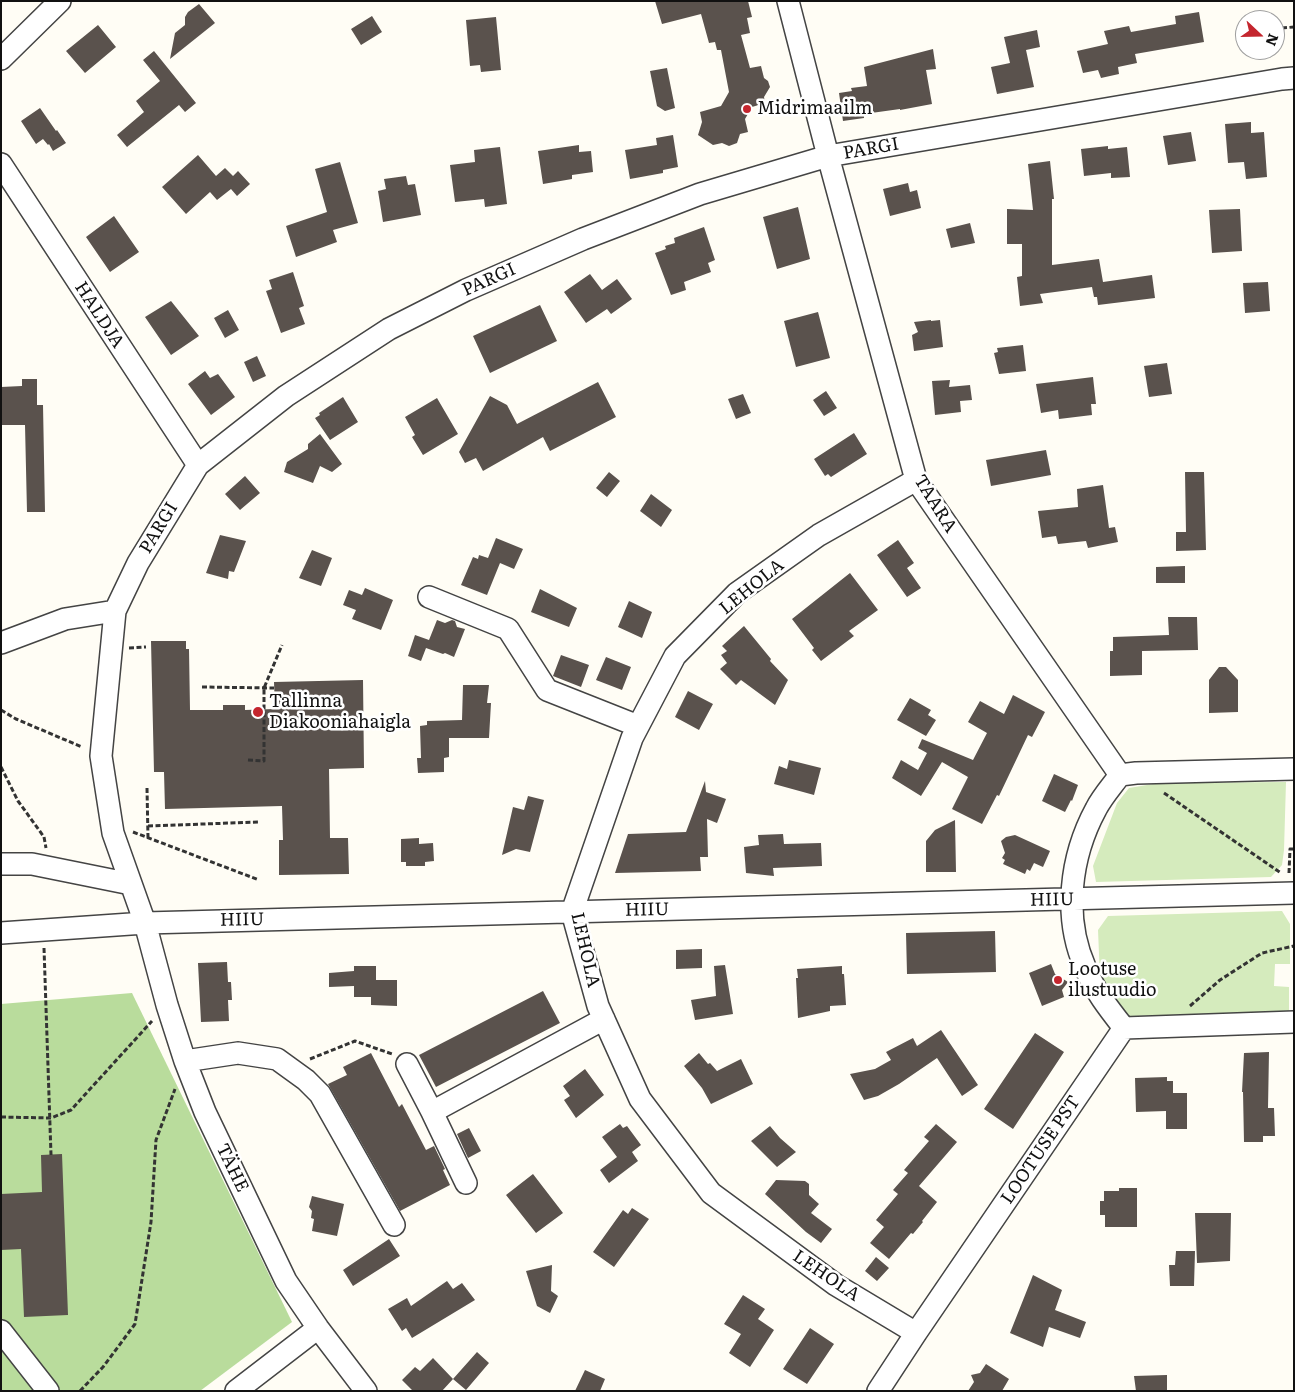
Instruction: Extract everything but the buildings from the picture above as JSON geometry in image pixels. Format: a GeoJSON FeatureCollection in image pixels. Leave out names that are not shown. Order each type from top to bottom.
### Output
{"type":"FeatureCollection","features":[{"type":"Feature","properties":{"kind":"street"},"geometry":{"type":"LineString","coordinates":[[1,58],[60,1]]}},
{"type":"Feature","properties":{"kind":"street","name":"TAARA"},"geometry":{"type":"LineString","coordinates":[[788,1],[916,480],[1128,774]]}},
{"type":"Feature","properties":{"kind":"street","name":"PARGI"},"geometry":{"type":"LineString","coordinates":[[145,923],[112,833],[101,756],[115,611],[138,563],[198,465],[286,396],[389,329],[466,290],[583,239],[700,194],[828,156],[1294,78]]}},
{"type":"Feature","properties":{"kind":"street","name":"HALDJA"},"geometry":{"type":"LineString","coordinates":[[4,183],[198,465]]}},
{"type":"Feature","properties":{"kind":"street","name":"LEHOLA"},"geometry":{"type":"LineString","coordinates":[[916,480],[819,535],[737,593],[675,656],[632,738],[572,912],[598,1006],[640,1099],[711,1193],[836,1285],[916,1333]]}},
{"type":"Feature","properties":{"kind":"street"},"geometry":{"type":"LineString","coordinates":[[429,597],[508,629],[547,690],[638,726]]}},
{"type":"Feature","properties":{"kind":"street"},"geometry":{"type":"LineString","coordinates":[[1,643],[65,619],[115,611]]}},
{"type":"Feature","properties":{"kind":"street"},"geometry":{"type":"LineString","coordinates":[[1294,769],[1128,774],[1096,809],[1079,847],[1074,873],[1072,900],[1075,934],[1085,967],[1106,1005],[1124,1028],[1294,1022]]}},
{"type":"Feature","properties":{"kind":"street"},"geometry":{"type":"LineString","coordinates":[[1,864],[32,864],[131,884]]}},
{"type":"Feature","properties":{"kind":"street","name":"HIIU"},"geometry":{"type":"LineString","coordinates":[[1,933],[145,923],[1294,893]]}},
{"type":"Feature","properties":{"kind":"street","name":"TÄHE"},"geometry":{"type":"LineString","coordinates":[[145,923],[167,1005],[185,1061],[205,1112],[286,1281],[318,1328],[366,1391]]}},
{"type":"Feature","properties":{"kind":"street"},"geometry":{"type":"LineString","coordinates":[[432,1112],[604,1019]]}},
{"type":"Feature","properties":{"kind":"street","name":"LOOTUSE PST"},"geometry":{"type":"LineString","coordinates":[[878,1391],[1124,1028]]}},
{"type":"Feature","properties":{"kind":"street"},"geometry":{"type":"LineString","coordinates":[[185,1061],[238,1053],[277,1059],[306,1080],[320,1094],[394,1225]]}},
{"type":"Feature","properties":{"kind":"street"},"geometry":{"type":"LineString","coordinates":[[407,1064],[466,1183]]}},
{"type":"Feature","properties":{"kind":"street"},"geometry":{"type":"LineString","coordinates":[[236,1391],[318,1328]]}},
{"type":"Feature","properties":{"kind":"street"},"geometry":{"type":"LineString","coordinates":[[1,1331],[48,1391]]}},
{"type":"Feature","properties":{"kind":"path"},"geometry":{"type":"LineString","coordinates":[[248,760],[264,760],[264,688],[282,645]]}},
{"type":"Feature","properties":{"kind":"path"},"geometry":{"type":"LineString","coordinates":[[125,648],[146,647]]}},
{"type":"Feature","properties":{"kind":"path"},"geometry":{"type":"LineString","coordinates":[[202,687],[274,688]]}},
{"type":"Feature","properties":{"kind":"path"},"geometry":{"type":"LineString","coordinates":[[1,710],[16,719],[101,756]]}},
{"type":"Feature","properties":{"kind":"path"},"geometry":{"type":"LineString","coordinates":[[1,767],[18,801],[44,837],[47,852],[43,866]]}},
{"type":"Feature","properties":{"kind":"path"},"geometry":{"type":"LineString","coordinates":[[1128,774],[1289,879],[1290,849],[1294,849]]}},
{"type":"Feature","properties":{"kind":"path"},"geometry":{"type":"LineString","coordinates":[[147,788],[148,838]]}},
{"type":"Feature","properties":{"kind":"path"},"geometry":{"type":"LineString","coordinates":[[148,826],[259,822]]}},
{"type":"Feature","properties":{"kind":"path"},"geometry":{"type":"LineString","coordinates":[[132,832],[259,880]]}},
{"type":"Feature","properties":{"kind":"path"},"geometry":{"type":"LineString","coordinates":[[43,930],[52,1155]]}},
{"type":"Feature","properties":{"kind":"path"},"geometry":{"type":"LineString","coordinates":[[1166,1026],[1220,980],[1262,954],[1294,946]]}},
{"type":"Feature","properties":{"kind":"path"},"geometry":{"type":"LineString","coordinates":[[1,1117],[50,1118],[71,1110],[167,1005]]}},
{"type":"Feature","properties":{"kind":"path"},"geometry":{"type":"LineString","coordinates":[[289,1068],[355,1041],[399,1057],[407,1064]]}},
{"type":"Feature","properties":{"kind":"path"},"geometry":{"type":"LineString","coordinates":[[80,1391],[103,1367],[135,1324],[151,1222],[156,1140],[185,1061]]}},
{"type":"Feature","properties":{"kind":"green space"},"geometry":{"type":"Polygon","coordinates":[[[1286,782],[1282,865],[1271,877],[1096,882],[1093,866],[1117,803],[1129,788],[1159,783],[1286,782]]]}},
{"type":"Feature","properties":{"kind":"green space"},"geometry":{"type":"Polygon","coordinates":[[[1282,911],[1290,924],[1290,964],[1275,964],[1274,986],[1289,987],[1289,1014],[1130,1016],[1112,1001],[1100,978],[1098,930],[1108,916],[1282,911]]]}},
{"type":"Feature","properties":{"kind":"green space"},"geometry":{"type":"Polygon","coordinates":[[[132,993],[292,1322],[200,1391],[1,1391],[1,1004],[132,993]]]}},
{"type":"Feature","properties":{"kind":"place","name":"Midrimaailm"},"geometry":{"type":"Point","coordinates":[747,109]}},
{"type":"Feature","properties":{"kind":"place","name":"Tallinna Diakooniahaigla"},"geometry":{"type":"Point","coordinates":[258,712]}},
{"type":"Feature","properties":{"kind":"place","name":"Lootuse ilustuudio"},"geometry":{"type":"Point","coordinates":[1058,980]}}]}
